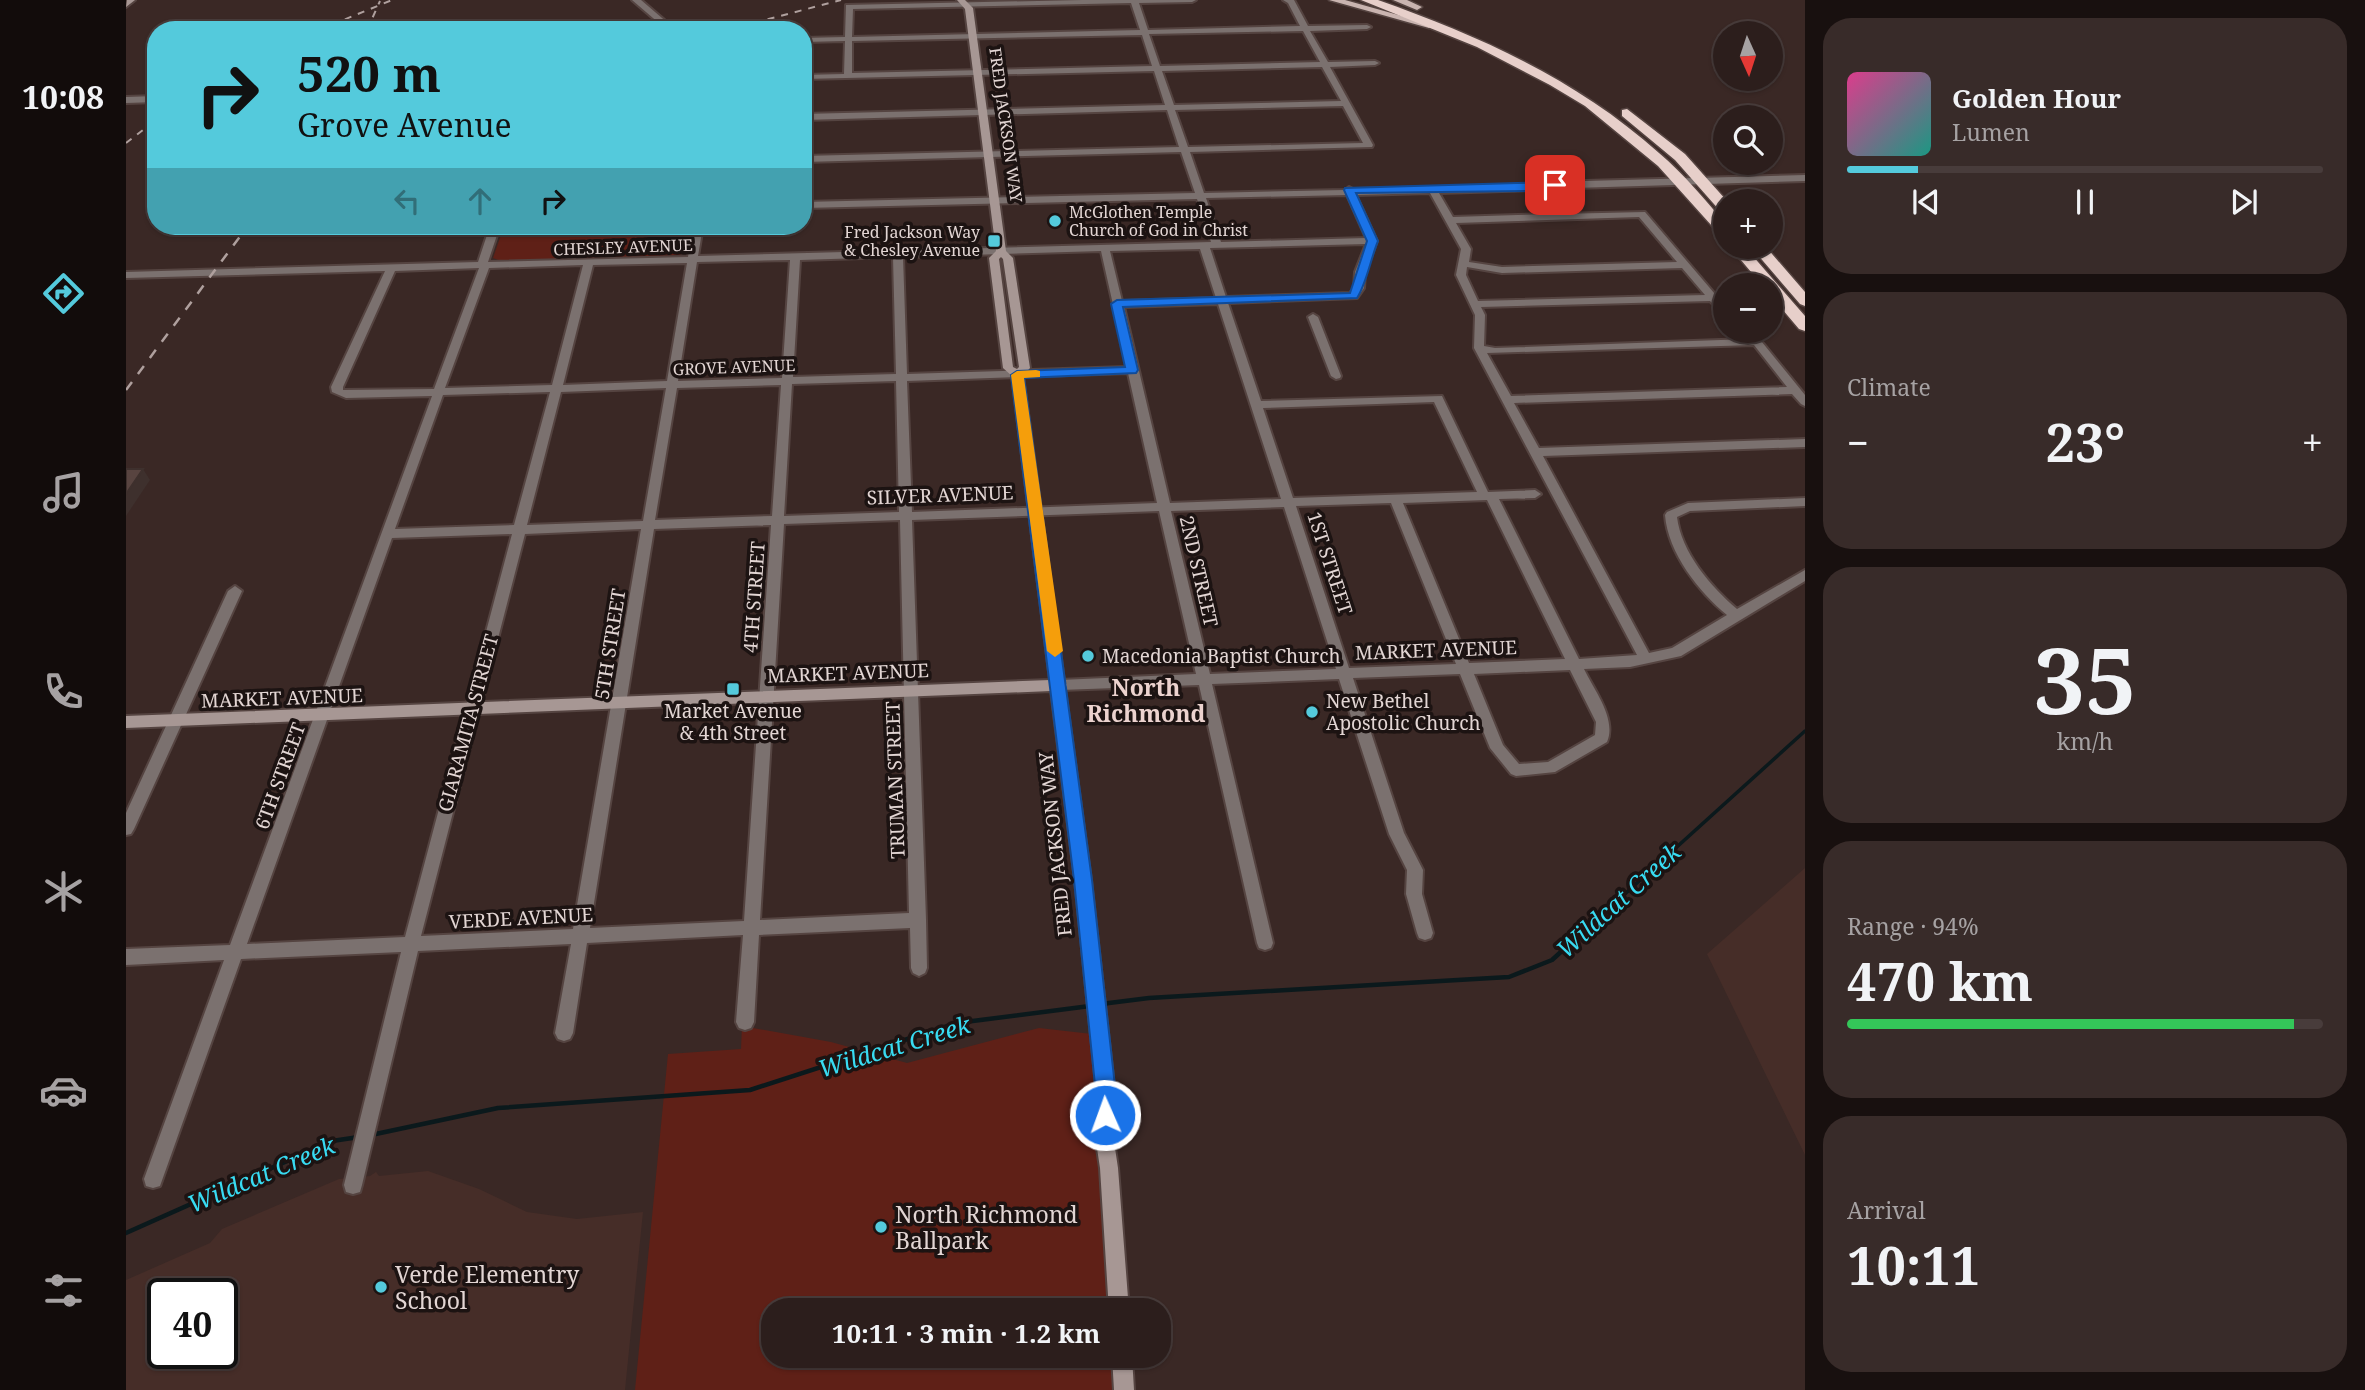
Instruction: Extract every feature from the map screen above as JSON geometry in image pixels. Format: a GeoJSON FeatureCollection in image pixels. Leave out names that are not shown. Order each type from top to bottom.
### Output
{"type":"FeatureCollection","features":[{"type":"Feature","properties":{"kind":"highway"},"geometry":{"type":"LineString","coordinates":[[1367,0],[1458,35],[1531,69],[1592,105],[1646,147],[1713,218]]}},
{"type":"Feature","properties":{"kind":"highway"},"geometry":{"type":"LineString","coordinates":[[1393,0],[1417,7],[1533,57],[1616,105],[1680,157],[1713,194]]}},
{"type":"Feature","properties":{"kind":"highway"},"geometry":{"type":"LineString","coordinates":[[1747,259],[1760,273]]}},
{"type":"Feature","properties":{"kind":"highway"},"geometry":{"type":"LineString","coordinates":[[1769,259],[1805,300]]}},
{"type":"Feature","properties":{"kind":"highway"},"geometry":{"type":"LineString","coordinates":[[1783,300],[1805,326]]}},
{"type":"Feature","properties":{"kind":"main road"},"geometry":{"type":"LineString","coordinates":[[1334,0],[1458,35]]}},
{"type":"Feature","properties":{"kind":"main road"},"geometry":{"type":"LineString","coordinates":[[1398,0],[1417,7]]}},
{"type":"Feature","properties":{"kind":"street"},"geometry":{"type":"LineString","coordinates":[[126,5],[131,0]]}},
{"type":"Feature","properties":{"kind":"street"},"geometry":{"type":"LineString","coordinates":[[636,0],[661,21]]}},
{"type":"Feature","properties":{"kind":"street"},"geometry":{"type":"LineString","coordinates":[[848,76],[849,7],[967,1],[1192,0]]}},
{"type":"Feature","properties":{"kind":"street"},"geometry":{"type":"LineString","coordinates":[[812,159],[1369,145],[1287,0]]}},
{"type":"Feature","properties":{"kind":"street","name":"FRED JACKSON WAY"},"geometry":{"type":"LineString","coordinates":[[967,1],[1001,252],[1008,258],[1025,368],[1017,375]]}},
{"type":"Feature","properties":{"kind":"street","name":"1ST STREET"},"geometry":{"type":"LineString","coordinates":[[1134,1],[1200,194],[1222,301],[1255,405],[1397,834],[1415,870],[1414,894],[1425,933]]}},
{"type":"Feature","properties":{"kind":"street"},"geometry":{"type":"LineString","coordinates":[[812,40],[1367,27]]}},
{"type":"Feature","properties":{"kind":"street"},"geometry":{"type":"LineString","coordinates":[[812,77],[1375,63]]}},
{"type":"Feature","properties":{"kind":"street"},"geometry":{"type":"LineString","coordinates":[[126,100],[147,99]]}},
{"type":"Feature","properties":{"kind":"street"},"geometry":{"type":"LineString","coordinates":[[812,117],[1346,103]]}},
{"type":"Feature","properties":{"kind":"street"},"geometry":{"type":"LineString","coordinates":[[812,205],[1805,177]]}},
{"type":"Feature","properties":{"kind":"street"},"geometry":{"type":"LineString","coordinates":[[1521,187],[1555,185]]}},
{"type":"Feature","properties":{"kind":"street"},"geometry":{"type":"LineString","coordinates":[[1535,188],[1556,217]]}},
{"type":"Feature","properties":{"kind":"street"},"geometry":{"type":"LineString","coordinates":[[1432,189],[1466,249],[1461,275],[1480,315],[1479,348],[1646,659]]}},
{"type":"Feature","properties":{"kind":"street"},"geometry":{"type":"LineString","coordinates":[[1117,304],[1353,296],[1359,288],[1360,272],[1372,241],[1349,190]]}},
{"type":"Feature","properties":{"kind":"street"},"geometry":{"type":"LineString","coordinates":[[1450,220],[1642,214],[1713,301]]}},
{"type":"Feature","properties":{"kind":"street","name":"6TH STREET"},"geometry":{"type":"LineString","coordinates":[[153,1179],[484,267],[483,260],[492,235]]}},
{"type":"Feature","properties":{"kind":"street","name":"5TH STREET"},"geometry":{"type":"LineString","coordinates":[[564,1033],[696,235]]}},
{"type":"Feature","properties":{"kind":"street","name":"CHESLEY AVENUE"},"geometry":{"type":"LineString","coordinates":[[126,275],[1372,241]]}},
{"type":"Feature","properties":{"kind":"street","name":"2ND STREET"},"geometry":{"type":"LineString","coordinates":[[1105,249],[1265,943]]}},
{"type":"Feature","properties":{"kind":"street","name":"FRED JACKSON WAY"},"geometry":{"type":"LineString","coordinates":[[1001,252],[994,258],[1008,368],[1017,375],[1060,685],[1083,880],[1106,1095],[1104,1135],[1118,1298]]}},
{"type":"Feature","properties":{"kind":"street","name":"TRUMAN STREET"},"geometry":{"type":"LineString","coordinates":[[898,255],[919,968]]}},
{"type":"Feature","properties":{"kind":"street","name":"4TH STREET"},"geometry":{"type":"LineString","coordinates":[[745,1022],[795,257]]}},
{"type":"Feature","properties":{"kind":"street","name":"GIARAMITA STREET"},"geometry":{"type":"LineString","coordinates":[[353,1185],[471,709],[589,263]]}},
{"type":"Feature","properties":{"kind":"street"},"geometry":{"type":"LineString","coordinates":[[1465,264],[1502,270],[1683,264]]}},
{"type":"Feature","properties":{"kind":"street","name":"GROVE AVENUE"},"geometry":{"type":"LineString","coordinates":[[391,269],[337,387],[338,392],[346,395],[438,393],[1132,370]]}},
{"type":"Feature","properties":{"kind":"street"},"geometry":{"type":"LineString","coordinates":[[1476,304],[1710,298]]}},
{"type":"Feature","properties":{"kind":"street"},"geometry":{"type":"LineString","coordinates":[[1313,317],[1336,376]]}},
{"type":"Feature","properties":{"kind":"street"},"geometry":{"type":"LineString","coordinates":[[1479,348],[1495,351],[1729,343]]}},
{"type":"Feature","properties":{"kind":"street"},"geometry":{"type":"LineString","coordinates":[[1759,343],[1805,402]]}},
{"type":"Feature","properties":{"kind":"street"},"geometry":{"type":"LineString","coordinates":[[1506,400],[1796,390]]}},
{"type":"Feature","properties":{"kind":"street"},"geometry":{"type":"LineString","coordinates":[[1255,405],[1438,398],[1603,722],[1602,737],[1550,768],[1516,769],[1497,748],[1395,498]]}},
{"type":"Feature","properties":{"kind":"street"},"geometry":{"type":"LineString","coordinates":[[1535,453],[1805,443]]}},
{"type":"Feature","properties":{"kind":"street","name":"SILVER AVENUE"},"geometry":{"type":"LineString","coordinates":[[388,534],[1535,494]]}},
{"type":"Feature","properties":{"kind":"street"},"geometry":{"type":"LineString","coordinates":[[1736,616],[1705,587],[1670,525],[1671,516],[1688,507],[1805,502]]}},
{"type":"Feature","properties":{"kind":"street","name":"MARKET AVENUE"},"geometry":{"type":"LineString","coordinates":[[126,722],[1205,680],[1646,659],[1676,652],[1805,575]]}},
{"type":"Feature","properties":{"kind":"street"},"geometry":{"type":"LineString","coordinates":[[126,829],[235,591]]}},
{"type":"Feature","properties":{"kind":"street","name":"VERDE AVENUE"},"geometry":{"type":"LineString","coordinates":[[126,957],[918,920]]}},
{"type":"Feature","properties":{"kind":"street"},"geometry":{"type":"LineString","coordinates":[[1123,1368],[1124,1390]]}},
{"type":"Feature","properties":{"kind":"shaded area"},"geometry":{"type":"Polygon","coordinates":[[[501,235],[684,235],[680,255],[501,261],[493,258],[501,235]]]}},
{"type":"Feature","properties":{"kind":"shaded area"},"geometry":{"type":"Polygon","coordinates":[[[1805,868],[1805,1155],[1707,954],[1805,868]]]}},
{"type":"Feature","properties":{"kind":"shaded area","name":"North Richmond Ballpark"},"geometry":{"type":"Polygon","coordinates":[[[742,1026],[831,1042],[907,1063],[1039,1028],[1092,1034],[1117,1298],[761,1298],[761,1368],[1123,1368],[1125,1390],[635,1390],[668,1054],[741,1049],[742,1026]]]}},
{"type":"Feature","properties":{"kind":"shaded area","name":"Verde Elementry School"},"geometry":{"type":"Polygon","coordinates":[[[428,1171],[479,1189],[527,1212],[577,1219],[643,1212],[625,1390],[126,1390],[126,1280],[210,1243],[222,1229],[339,1179],[370,1176],[376,1172],[379,1176],[428,1171]]]}},
{"type":"Feature","properties":{"kind":"building"},"geometry":{"type":"Polygon","coordinates":[[[126,469],[143,469],[126,494],[126,469]]]}},
{"type":"Feature","properties":{"kind":"waterway","name":"Wildcat Creek"},"geometry":{"type":"LineString","coordinates":[[1616,902],[1805,731]]}},
{"type":"Feature","properties":{"kind":"waterway","name":"Wildcat Creek"},"geometry":{"type":"LineString","coordinates":[[1101,1004],[1149,998],[1509,977],[1552,960],[1618,900]]}},
{"type":"Feature","properties":{"kind":"waterway","name":"Wildcat Creek"},"geometry":{"type":"LineString","coordinates":[[371,1135],[498,1108],[750,1090],[957,1023],[1090,1006]]}},
{"type":"Feature","properties":{"kind":"waterway","name":"Wildcat Creek"},"geometry":{"type":"LineString","coordinates":[[126,1233],[332,1141],[359,1137]]}},
{"type":"Feature","properties":{"kind":"railway"},"geometry":{"type":"LineString","coordinates":[[378,6],[392,0]]}},
{"type":"Feature","properties":{"kind":"railway"},"geometry":{"type":"LineString","coordinates":[[761,21],[841,0]]}},
{"type":"Feature","properties":{"kind":"railway"},"geometry":{"type":"LineString","coordinates":[[378,6],[380,1]]}},
{"type":"Feature","properties":{"kind":"railway"},"geometry":{"type":"LineString","coordinates":[[341,21],[378,6]]}},
{"type":"Feature","properties":{"kind":"railway"},"geometry":{"type":"LineString","coordinates":[[371,21],[378,6]]}},
{"type":"Feature","properties":{"kind":"railway"},"geometry":{"type":"LineString","coordinates":[[126,143],[147,127]]}},
{"type":"Feature","properties":{"kind":"railway"},"geometry":{"type":"LineString","coordinates":[[126,390],[241,235]]}},
{"type":"Feature","properties":{"kind":"slow traffic"},"geometry":{"type":"LineString","coordinates":[[1036,374],[1017,375],[1055,651]]}},
{"type":"Feature","properties":{"kind":"place","name":"McGlothen Temple Church of God in Christ"},"geometry":{"type":"Point","coordinates":[1055,221]}},
{"type":"Feature","properties":{"kind":"place","name":"Fred Jackson Way & Chesley Avenue"},"geometry":{"type":"Point","coordinates":[994,241]}},
{"type":"Feature","properties":{"kind":"place","name":"Macedonia Baptist Church"},"geometry":{"type":"Point","coordinates":[1088,656]}},
{"type":"Feature","properties":{"kind":"place","name":"Market Avenue & 4th Street"},"geometry":{"type":"Point","coordinates":[733,689]}},
{"type":"Feature","properties":{"kind":"place","name":"New Bethel Apostolic Church"},"geometry":{"type":"Point","coordinates":[1312,712]}},
{"type":"Feature","properties":{"kind":"place","name":"North Richmond Ballpark"},"geometry":{"type":"Point","coordinates":[881,1227]}},
{"type":"Feature","properties":{"kind":"place","name":"Verde Elementry School"},"geometry":{"type":"Point","coordinates":[381,1287]}},
{"type":"Feature","properties":{"kind":"district","name":"North Richmond"},"geometry":{"type":"Point","coordinates":[1146,700]}},
{"type":"Feature","properties":{"kind":"route"},"geometry":{"type":"LineString","coordinates":[[1105,1115],[1106,1095],[1060,685],[1017,375],[1132,370],[1117,304],[1353,296],[1359,288],[1360,272],[1372,241],[1349,190],[1528,188],[1555,185]]}}]}
